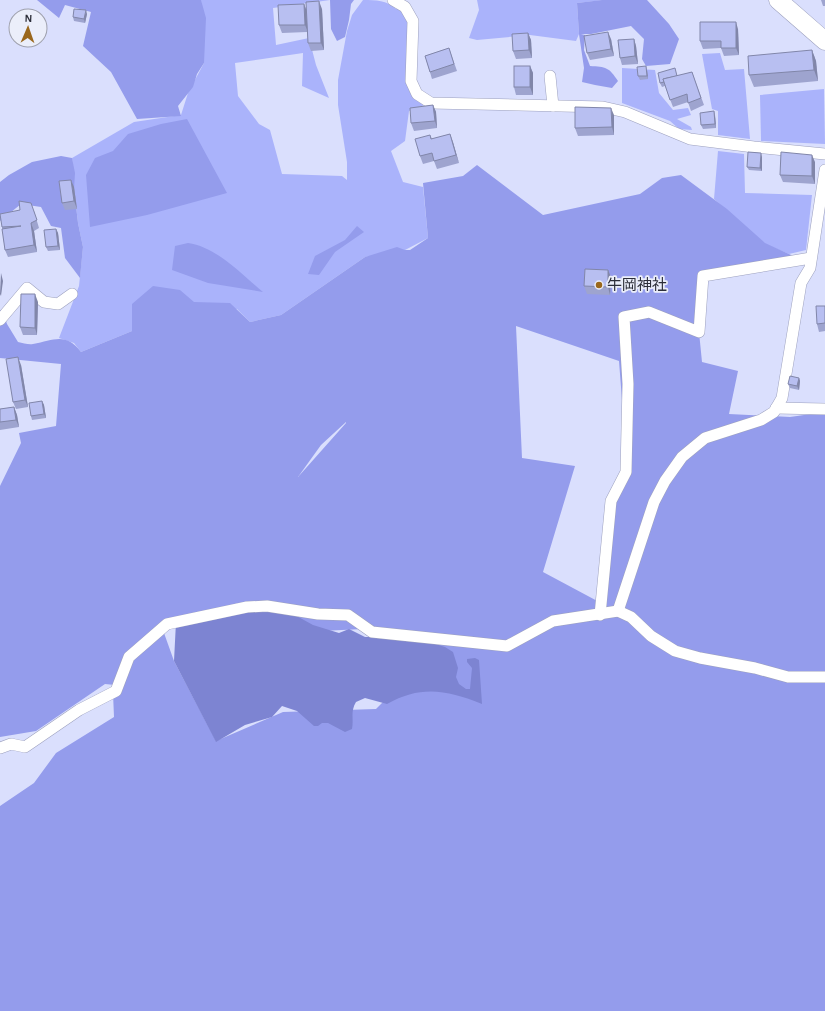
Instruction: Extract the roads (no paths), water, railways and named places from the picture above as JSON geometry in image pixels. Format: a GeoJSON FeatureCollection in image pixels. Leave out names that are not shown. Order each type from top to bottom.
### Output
{"type":"FeatureCollection","features":[{"type":"Feature","properties":{"kind":"main road"},"geometry":{"type":"LineString","coordinates":[[778,0],[825,41]]}},
{"type":"Feature","properties":{"kind":"street"},"geometry":{"type":"LineString","coordinates":[[393,0],[405,7],[413,21],[411,81],[417,94],[431,103],[603,107],[625,112],[690,139],[825,154]]}},
{"type":"Feature","properties":{"kind":"street"},"geometry":{"type":"LineString","coordinates":[[550,76],[553,106]]}},
{"type":"Feature","properties":{"kind":"street"},"geometry":{"type":"LineString","coordinates":[[618,611],[654,502],[665,481],[682,457],[706,438],[761,420],[774,412],[782,398],[801,283],[810,268],[825,170]]}},
{"type":"Feature","properties":{"kind":"street"},"geometry":{"type":"LineString","coordinates":[[600,614],[611,501],[626,472],[628,384],[624,317],[649,312],[699,332],[703,276],[811,258]]}},
{"type":"Feature","properties":{"kind":"street"},"geometry":{"type":"LineString","coordinates":[[0,320],[27,288],[44,302],[58,304],[72,294]]}},
{"type":"Feature","properties":{"kind":"street"},"geometry":{"type":"LineString","coordinates":[[776,408],[825,409]]}},
{"type":"Feature","properties":{"kind":"street"},"geometry":{"type":"LineString","coordinates":[[0,748],[11,744],[25,747],[79,710],[116,691],[129,657],[167,624],[247,607],[268,606],[318,614],[348,615],[372,632],[507,646],[553,621],[618,611],[631,617],[651,636],[675,651],[700,658],[755,668],[788,677],[825,677]]}},
{"type":"Feature","properties":{"kind":"place","name":"牛岡神社"},"geometry":{"type":"Point","coordinates":[599,285]}}]}
